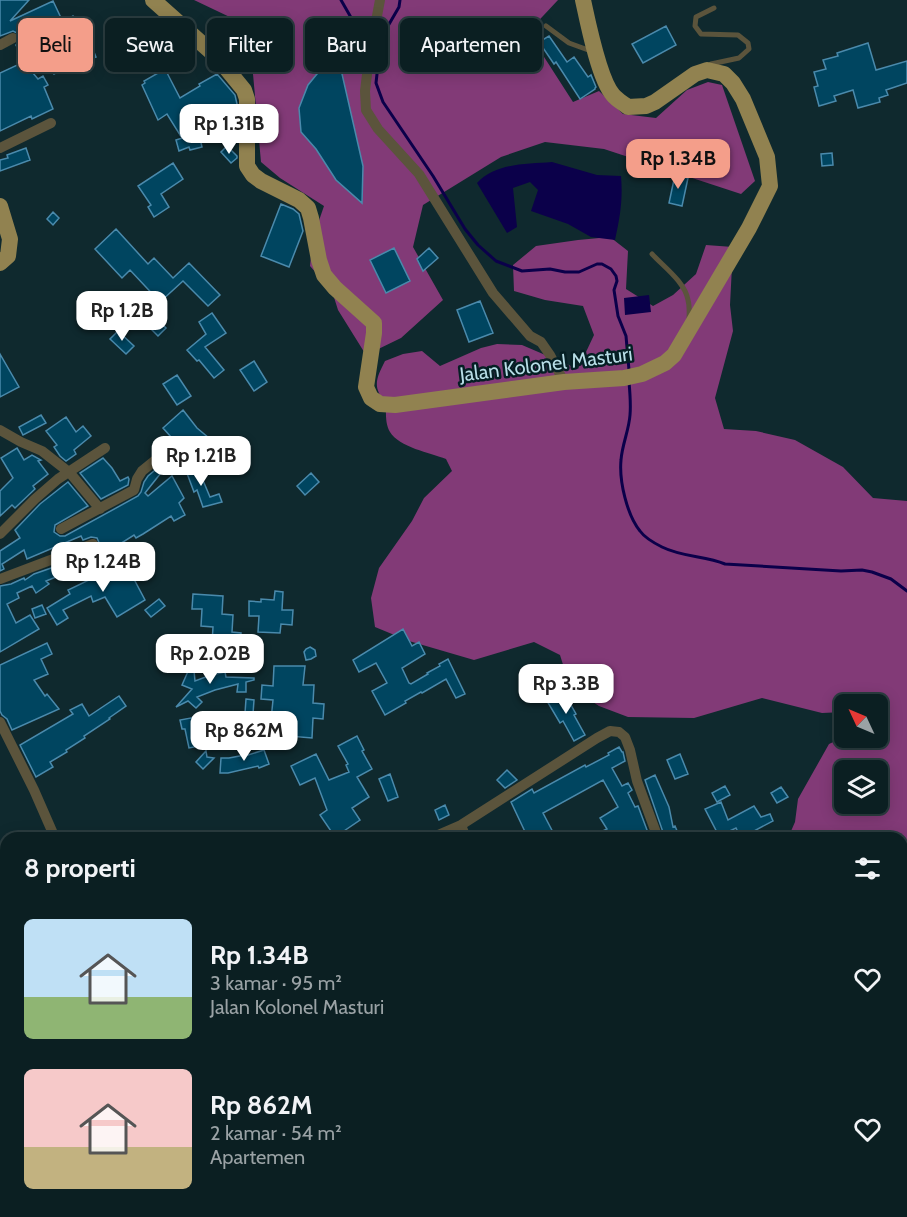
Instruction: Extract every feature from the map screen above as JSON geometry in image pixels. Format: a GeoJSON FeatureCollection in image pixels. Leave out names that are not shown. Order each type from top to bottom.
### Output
{"type":"FeatureCollection","features":[{"type":"Feature","properties":{"kind":"main road","name":"Jalan Kolonel Masturi"},"geometry":{"type":"LineString","coordinates":[[153,0],[218,57],[244,90],[247,99],[247,166],[261,181],[299,200],[308,208],[324,275],[374,323],[366,387],[371,398],[380,404],[395,405],[564,382],[624,378],[642,374],[665,363],[674,355],[749,228],[770,186],[767,157],[743,99],[733,83],[724,75],[707,70]]}},
{"type":"Feature","properties":{"kind":"main road"},"geometry":{"type":"LineString","coordinates":[[583,0],[606,82],[613,95],[628,107],[646,106],[655,102],[695,74],[707,70]]}},
{"type":"Feature","properties":{"kind":"main road"},"geometry":{"type":"LineString","coordinates":[[0,206],[10,239],[8,256],[0,263]]}},
{"type":"Feature","properties":{"kind":"street"},"geometry":{"type":"LineString","coordinates":[[380,0],[369,58],[365,91],[366,110],[378,129],[419,174],[493,293],[530,336],[540,342],[550,355],[564,382]]}},
{"type":"Feature","properties":{"kind":"street"},"geometry":{"type":"LineString","coordinates":[[0,45],[13,38]]}},
{"type":"Feature","properties":{"kind":"street"},"geometry":{"type":"LineString","coordinates":[[0,148],[51,123]]}},
{"type":"Feature","properties":{"kind":"street"},"geometry":{"type":"LineString","coordinates":[[0,430],[42,451],[70,472],[100,509]]}},
{"type":"Feature","properties":{"kind":"street"},"geometry":{"type":"LineString","coordinates":[[0,534],[58,479],[105,448]]}},
{"type":"Feature","properties":{"kind":"street"},"geometry":{"type":"LineString","coordinates":[[61,529],[134,490],[142,471],[163,454],[178,450],[199,456]]}},
{"type":"Feature","properties":{"kind":"street"},"geometry":{"type":"LineString","coordinates":[[0,579],[93,544]]}},
{"type":"Feature","properties":{"kind":"street"},"geometry":{"type":"LineString","coordinates":[[0,722],[52,832]]}},
{"type":"Feature","properties":{"kind":"street"},"geometry":{"type":"LineString","coordinates":[[445,832],[461,825],[610,731],[619,732],[625,737],[639,788],[656,832]]}},
{"type":"Feature","properties":{"kind":"street"},"geometry":{"type":"LineString","coordinates":[[461,825],[464,832]]}},
{"type":"Feature","properties":{"kind":"lane"},"geometry":{"type":"LineString","coordinates":[[707,70],[711,64],[739,58],[749,49],[748,43],[738,35],[701,34],[695,26],[696,17],[714,8]]}},
{"type":"Feature","properties":{"kind":"lane"},"geometry":{"type":"LineString","coordinates":[[546,26],[574,46],[596,52]]}},
{"type":"Feature","properties":{"kind":"lane"},"geometry":{"type":"LineString","coordinates":[[652,254],[685,291],[690,329]]}},
{"type":"Feature","properties":{"kind":"shaded area"},"geometry":{"type":"Polygon","coordinates":[[[194,0],[558,0],[541,18],[400,18],[400,72],[542,72],[542,54],[573,102],[599,91],[623,114],[656,118],[687,90],[708,82],[722,85],[755,181],[741,194],[604,149],[545,142],[501,157],[423,205],[413,247],[443,300],[401,338],[366,355],[338,310],[332,291],[310,266],[313,238],[324,206],[280,178],[261,162],[253,72],[293,72],[293,18],[232,18],[194,0]]]}},
{"type":"Feature","properties":{"kind":"shaded area"},"geometry":{"type":"Polygon","coordinates":[[[552,162],[597,175],[621,176],[621,208],[615,240],[591,237],[568,224],[531,211],[538,190],[530,182],[513,188],[517,227],[507,233],[477,183],[485,176],[502,168],[552,162]]]}},
{"type":"Feature","properties":{"kind":"shaded area"},"geometry":{"type":"Polygon","coordinates":[[[610,237],[628,251],[626,289],[653,306],[673,295],[696,274],[706,245],[733,247],[730,305],[733,331],[715,398],[724,429],[756,431],[795,440],[843,467],[873,498],[907,501],[907,832],[791,832],[795,822],[798,799],[829,744],[834,742],[834,748],[888,748],[888,694],[834,694],[834,712],[822,713],[762,698],[694,718],[628,717],[599,706],[570,687],[560,655],[534,642],[474,660],[409,641],[375,627],[371,598],[379,568],[412,521],[424,498],[452,471],[446,459],[407,446],[394,437],[388,429],[386,403],[377,387],[385,361],[403,354],[422,351],[440,366],[481,348],[497,344],[522,345],[578,369],[594,335],[583,306],[545,300],[514,291],[513,265],[536,246],[610,237]]]}},
{"type":"Feature","properties":{"kind":"shaded area"},"geometry":{"type":"Polygon","coordinates":[[[649,295],[651,312],[625,315],[624,298],[649,295]]]}},
{"type":"Feature","properties":{"kind":"building"},"geometry":{"type":"Polygon","coordinates":[[[0,0],[29,0],[10,21],[53,1],[61,18],[18,18],[18,34],[13,31],[0,36],[0,0]]]}},
{"type":"Feature","properties":{"kind":"building"},"geometry":{"type":"Polygon","coordinates":[[[666,26],[676,45],[643,63],[632,44],[666,26]]]}},
{"type":"Feature","properties":{"kind":"building"},"geometry":{"type":"Polygon","coordinates":[[[549,36],[567,62],[574,57],[588,77],[591,75],[595,89],[580,99],[556,62],[554,64],[542,46],[542,40],[549,36]]]}},
{"type":"Feature","properties":{"kind":"building"},"geometry":{"type":"Polygon","coordinates":[[[868,43],[876,70],[907,61],[907,83],[886,90],[888,95],[879,98],[880,102],[858,108],[853,90],[834,96],[836,101],[819,106],[814,87],[818,86],[814,72],[826,69],[823,60],[868,43]]]}},
{"type":"Feature","properties":{"kind":"building"},"geometry":{"type":"Polygon","coordinates":[[[18,65],[18,72],[32,72],[38,79],[43,76],[48,85],[44,87],[53,109],[32,119],[31,116],[0,131],[0,73],[18,65]]]}},
{"type":"Feature","properties":{"kind":"building"},"geometry":{"type":"Polygon","coordinates":[[[160,72],[167,72],[180,98],[217,74],[235,95],[237,104],[214,129],[194,111],[202,147],[190,150],[189,147],[179,151],[176,140],[182,138],[167,114],[158,120],[142,85],[144,81],[160,72]]]}},
{"type":"Feature","properties":{"kind":"building"},"geometry":{"type":"Polygon","coordinates":[[[319,72],[342,72],[363,166],[362,203],[336,180],[316,149],[301,132],[299,108],[308,85],[319,72]]]}},
{"type":"Feature","properties":{"kind":"building"},"geometry":{"type":"Polygon","coordinates":[[[227,146],[237,156],[231,163],[221,152],[227,146]]]}},
{"type":"Feature","properties":{"kind":"building"},"geometry":{"type":"Polygon","coordinates":[[[26,148],[30,160],[0,171],[0,160],[26,148]]]}},
{"type":"Feature","properties":{"kind":"building"},"geometry":{"type":"Polygon","coordinates":[[[832,153],[833,165],[822,166],[821,154],[832,153]]]}},
{"type":"Feature","properties":{"kind":"building"},"geometry":{"type":"Polygon","coordinates":[[[173,163],[183,179],[161,194],[169,207],[154,217],[148,207],[151,205],[138,186],[173,163]]]}},
{"type":"Feature","properties":{"kind":"building"},"geometry":{"type":"Polygon","coordinates":[[[675,175],[688,178],[682,206],[669,203],[675,175]]]}},
{"type":"Feature","properties":{"kind":"building"},"geometry":{"type":"Polygon","coordinates":[[[281,204],[299,214],[303,231],[289,267],[261,256],[281,204]]]}},
{"type":"Feature","properties":{"kind":"building"},"geometry":{"type":"Polygon","coordinates":[[[53,212],[59,218],[53,225],[47,219],[53,212]]]}},
{"type":"Feature","properties":{"kind":"building"},"geometry":{"type":"Polygon","coordinates":[[[116,229],[148,264],[154,258],[173,278],[189,263],[220,295],[208,306],[183,281],[160,302],[130,270],[122,278],[95,249],[116,229]]]}},
{"type":"Feature","properties":{"kind":"building"},"geometry":{"type":"Polygon","coordinates":[[[394,248],[410,281],[386,293],[370,260],[394,248]]]}},
{"type":"Feature","properties":{"kind":"building"},"geometry":{"type":"Polygon","coordinates":[[[429,248],[438,258],[423,271],[417,259],[429,248]]]}},
{"type":"Feature","properties":{"kind":"building"},"geometry":{"type":"Polygon","coordinates":[[[480,301],[493,333],[469,342],[457,310],[480,301]]]}},
{"type":"Feature","properties":{"kind":"building"},"geometry":{"type":"Polygon","coordinates":[[[148,310],[166,328],[158,336],[140,318],[148,310]]]}},
{"type":"Feature","properties":{"kind":"building"},"geometry":{"type":"Polygon","coordinates":[[[212,313],[226,333],[205,347],[224,370],[214,378],[187,350],[206,334],[199,322],[212,313]]]}},
{"type":"Feature","properties":{"kind":"building"},"geometry":{"type":"Polygon","coordinates":[[[118,331],[134,346],[126,354],[110,339],[118,331]]]}},
{"type":"Feature","properties":{"kind":"building"},"geometry":{"type":"Polygon","coordinates":[[[0,354],[19,387],[0,397],[0,354]]]}},
{"type":"Feature","properties":{"kind":"building"},"geometry":{"type":"Polygon","coordinates":[[[254,361],[267,382],[254,391],[240,370],[254,361]]]}},
{"type":"Feature","properties":{"kind":"building"},"geometry":{"type":"Polygon","coordinates":[[[177,375],[191,396],[177,405],[163,384],[177,375]]]}},
{"type":"Feature","properties":{"kind":"building"},"geometry":{"type":"Polygon","coordinates":[[[183,410],[197,428],[209,438],[200,448],[186,442],[183,444],[174,437],[172,438],[163,428],[183,410]]]}},
{"type":"Feature","properties":{"kind":"building"},"geometry":{"type":"Polygon","coordinates":[[[41,415],[46,423],[23,435],[19,427],[41,415]]]}},
{"type":"Feature","properties":{"kind":"building"},"geometry":{"type":"Polygon","coordinates":[[[66,417],[76,432],[83,426],[91,436],[74,450],[76,454],[66,461],[54,447],[57,445],[46,431],[66,417]]]}},
{"type":"Feature","properties":{"kind":"building"},"geometry":{"type":"Polygon","coordinates":[[[17,448],[24,460],[32,455],[41,460],[38,461],[48,474],[33,486],[35,489],[15,508],[12,505],[0,516],[0,491],[13,478],[1,458],[17,448]]]}},
{"type":"Feature","properties":{"kind":"building"},"geometry":{"type":"Polygon","coordinates":[[[103,458],[120,481],[128,477],[129,479],[128,485],[101,499],[80,473],[103,458]]]}},
{"type":"Feature","properties":{"kind":"building"},"geometry":{"type":"Polygon","coordinates":[[[172,459],[145,493],[148,496],[172,476],[184,498],[179,503],[185,515],[174,521],[171,516],[136,538],[134,535],[115,547],[118,552],[80,568],[75,559],[98,549],[100,545],[97,538],[91,537],[83,540],[81,536],[27,559],[24,550],[2,564],[4,569],[0,571],[0,551],[20,538],[15,530],[40,504],[68,482],[88,506],[55,525],[54,532],[60,536],[65,536],[138,496],[148,476],[166,461],[172,459]]]}},
{"type":"Feature","properties":{"kind":"building"},"geometry":{"type":"Polygon","coordinates":[[[195,464],[204,476],[202,478],[210,497],[219,494],[222,502],[203,507],[197,490],[194,492],[185,468],[195,464]]]}},
{"type":"Feature","properties":{"kind":"building"},"geometry":{"type":"Polygon","coordinates":[[[311,473],[319,482],[305,495],[297,486],[311,473]]]}},
{"type":"Feature","properties":{"kind":"building"},"geometry":{"type":"Polygon","coordinates":[[[124,563],[145,600],[117,617],[105,597],[93,602],[91,596],[63,610],[68,618],[57,625],[47,608],[70,594],[68,590],[124,563]]]}},
{"type":"Feature","properties":{"kind":"building"},"geometry":{"type":"Polygon","coordinates":[[[57,566],[61,575],[46,581],[49,584],[36,593],[32,586],[17,593],[19,598],[7,604],[16,623],[30,615],[39,629],[0,652],[0,586],[24,578],[25,580],[34,574],[57,566]]]}},
{"type":"Feature","properties":{"kind":"building"},"geometry":{"type":"Polygon","coordinates":[[[275,591],[283,592],[282,610],[293,610],[292,625],[281,624],[280,633],[258,632],[259,616],[249,616],[249,601],[274,600],[275,591]]]}},
{"type":"Feature","properties":{"kind":"building"},"geometry":{"type":"Polygon","coordinates":[[[193,594],[223,596],[222,614],[233,615],[232,632],[241,633],[240,647],[232,647],[232,644],[212,643],[213,627],[201,626],[202,609],[192,609],[193,594]]]}},
{"type":"Feature","properties":{"kind":"building"},"geometry":{"type":"Polygon","coordinates":[[[159,599],[165,606],[151,617],[145,610],[159,599]]]}},
{"type":"Feature","properties":{"kind":"building"},"geometry":{"type":"Polygon","coordinates":[[[42,605],[46,614],[35,618],[32,609],[42,605]]]}},
{"type":"Feature","properties":{"kind":"building"},"geometry":{"type":"Polygon","coordinates":[[[403,629],[412,646],[419,642],[425,654],[402,668],[409,683],[428,674],[448,659],[465,694],[456,698],[446,679],[405,701],[406,703],[385,715],[372,691],[387,683],[376,663],[359,672],[353,660],[403,629]]]}},
{"type":"Feature","properties":{"kind":"building"},"geometry":{"type":"Polygon","coordinates":[[[47,643],[52,654],[41,659],[48,674],[34,680],[45,696],[47,694],[59,709],[12,730],[0,711],[0,665],[47,643]]]}},
{"type":"Feature","properties":{"kind":"building"},"geometry":{"type":"Polygon","coordinates":[[[310,647],[315,650],[316,656],[306,660],[304,652],[310,647]]]}},
{"type":"Feature","properties":{"kind":"building"},"geometry":{"type":"Polygon","coordinates":[[[181,655],[186,662],[177,667],[173,659],[181,655]]]}},
{"type":"Feature","properties":{"kind":"building"},"geometry":{"type":"Polygon","coordinates":[[[193,660],[195,681],[225,672],[226,677],[254,678],[254,680],[246,682],[246,692],[237,692],[238,684],[197,697],[202,702],[196,708],[188,701],[176,707],[192,689],[182,685],[193,660]]]}},
{"type":"Feature","properties":{"kind":"building"},"geometry":{"type":"Polygon","coordinates":[[[274,666],[305,666],[303,685],[314,685],[313,703],[324,704],[323,719],[313,718],[312,738],[289,736],[289,739],[280,739],[281,720],[271,720],[273,700],[261,699],[262,685],[273,686],[274,666]]]}},
{"type":"Feature","properties":{"kind":"building"},"geometry":{"type":"Polygon","coordinates":[[[563,691],[585,735],[574,741],[563,721],[560,723],[547,701],[563,691]]]}},
{"type":"Feature","properties":{"kind":"building"},"geometry":{"type":"Polygon","coordinates":[[[119,696],[126,706],[66,750],[67,752],[50,762],[53,767],[36,777],[20,745],[73,714],[70,710],[82,704],[89,716],[119,696]]]}},
{"type":"Feature","properties":{"kind":"building"},"geometry":{"type":"Polygon","coordinates":[[[246,699],[254,700],[253,714],[245,713],[246,699]]]}},
{"type":"Feature","properties":{"kind":"building"},"geometry":{"type":"Polygon","coordinates":[[[196,717],[200,737],[203,736],[205,745],[189,748],[185,729],[182,729],[180,720],[196,717]]]}},
{"type":"Feature","properties":{"kind":"building"},"geometry":{"type":"Polygon","coordinates":[[[254,722],[262,723],[261,737],[253,737],[254,722]]]}},
{"type":"Feature","properties":{"kind":"building"},"geometry":{"type":"Polygon","coordinates":[[[357,736],[372,769],[357,777],[369,797],[352,808],[360,820],[342,832],[332,832],[320,815],[327,810],[315,778],[300,785],[291,766],[316,754],[329,780],[349,772],[346,765],[348,764],[338,746],[357,736]]]}},
{"type":"Feature","properties":{"kind":"building"},"geometry":{"type":"Polygon","coordinates":[[[619,747],[623,752],[625,761],[612,768],[622,786],[628,783],[632,790],[628,793],[635,807],[638,806],[648,832],[601,832],[607,829],[600,818],[618,807],[603,780],[543,813],[553,832],[525,832],[511,802],[532,789],[534,793],[585,765],[586,767],[609,755],[608,753],[619,747]]]}},
{"type":"Feature","properties":{"kind":"building"},"geometry":{"type":"Polygon","coordinates":[[[264,750],[269,764],[259,768],[258,766],[220,773],[221,758],[245,756],[264,750]]]}},
{"type":"Feature","properties":{"kind":"building"},"geometry":{"type":"Polygon","coordinates":[[[206,751],[207,757],[214,758],[203,769],[196,762],[206,751]]]}},
{"type":"Feature","properties":{"kind":"building"},"geometry":{"type":"Polygon","coordinates":[[[680,754],[688,774],[675,779],[667,760],[680,754]]]}},
{"type":"Feature","properties":{"kind":"building"},"geometry":{"type":"Polygon","coordinates":[[[507,770],[517,780],[505,788],[497,780],[507,770]]]}},
{"type":"Feature","properties":{"kind":"building"},"geometry":{"type":"Polygon","coordinates":[[[390,774],[398,797],[388,801],[379,779],[390,774]]]}},
{"type":"Feature","properties":{"kind":"building"},"geometry":{"type":"Polygon","coordinates":[[[655,775],[669,807],[673,827],[675,826],[678,832],[663,832],[645,780],[655,775]]]}},
{"type":"Feature","properties":{"kind":"building"},"geometry":{"type":"Polygon","coordinates":[[[725,786],[730,795],[717,802],[712,793],[725,786]]]}},
{"type":"Feature","properties":{"kind":"building"},"geometry":{"type":"Polygon","coordinates":[[[781,787],[788,797],[777,803],[771,793],[781,787]]]}},
{"type":"Feature","properties":{"kind":"building"},"geometry":{"type":"Polygon","coordinates":[[[721,802],[728,820],[754,806],[761,817],[770,814],[773,821],[752,832],[738,832],[736,828],[728,832],[717,832],[705,809],[721,802]]]}},
{"type":"Feature","properties":{"kind":"building"},"geometry":{"type":"Polygon","coordinates":[[[445,805],[449,815],[439,820],[435,810],[445,805]]]}},
{"type":"Feature","properties":{"kind":"waterway"},"geometry":{"type":"LineString","coordinates":[[341,0],[351,18]]}},
{"type":"Feature","properties":{"kind":"waterway"},"geometry":{"type":"LineString","coordinates":[[400,0],[399,7],[381,38],[376,83],[383,102],[433,176],[465,229],[496,261],[522,271],[550,269],[579,272],[597,264],[611,269],[617,281],[614,290],[618,316],[626,336],[629,370]]}},
{"type":"Feature","properties":{"kind":"waterway"},"geometry":{"type":"LineString","coordinates":[[629,382],[630,415],[622,454],[621,478],[631,516],[647,538],[670,550],[725,564],[872,572],[891,579],[907,591]]}}]}
